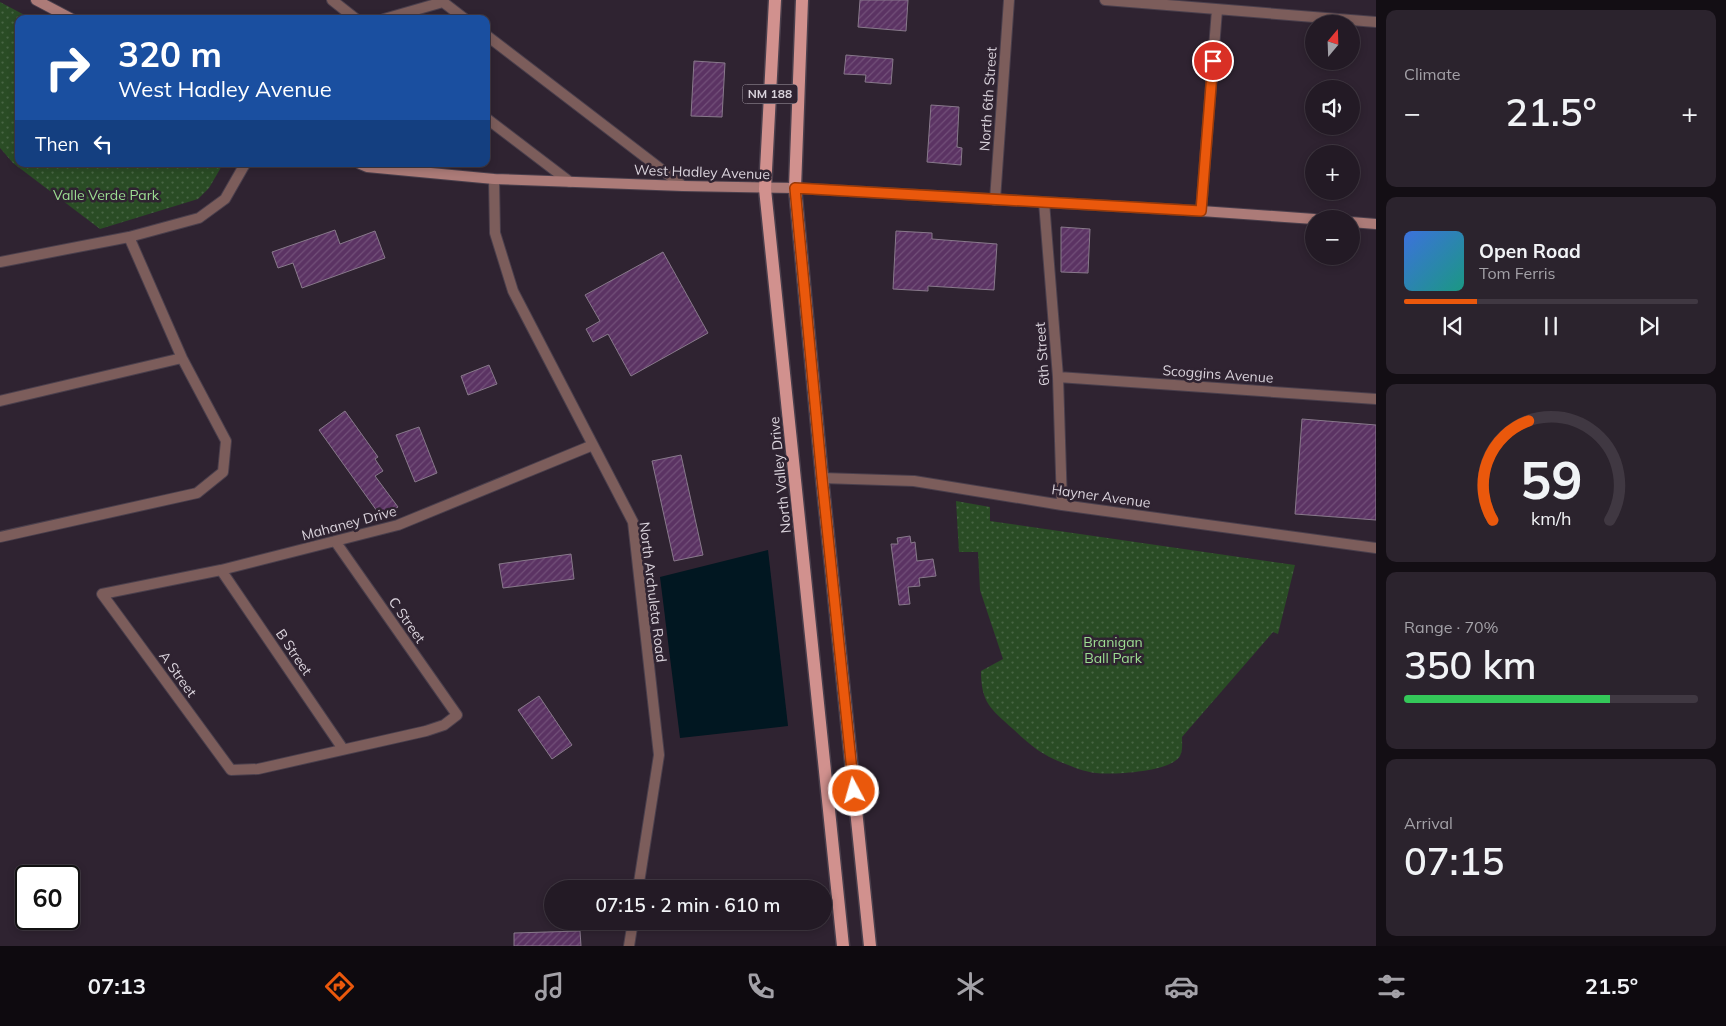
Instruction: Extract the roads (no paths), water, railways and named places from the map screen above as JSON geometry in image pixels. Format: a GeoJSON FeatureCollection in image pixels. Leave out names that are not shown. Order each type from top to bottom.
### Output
{"type":"FeatureCollection","features":[{"type":"Feature","properties":{"kind":"main road","name":"North Valley Drive"},"geometry":{"type":"LineString","coordinates":[[775,0],[765,189],[843,946]]}},
{"type":"Feature","properties":{"kind":"main road","name":"NM 188"},"geometry":{"type":"LineString","coordinates":[[802,0],[795,188],[822,478],[870,946]]}},
{"type":"Feature","properties":{"kind":"street"},"geometry":{"type":"LineString","coordinates":[[36,0],[64,15]]}},
{"type":"Feature","properties":{"kind":"street"},"geometry":{"type":"LineString","coordinates":[[332,0],[351,15]]}},
{"type":"Feature","properties":{"kind":"street","name":"North 6th Street"},"geometry":{"type":"LineString","coordinates":[[995,200],[1009,0]]}},
{"type":"Feature","properties":{"kind":"street"},"geometry":{"type":"LineString","coordinates":[[1105,0],[1376,22]]}},
{"type":"Feature","properties":{"kind":"street"},"geometry":{"type":"LineString","coordinates":[[398,15],[443,2],[460,15]]}},
{"type":"Feature","properties":{"kind":"street"},"geometry":{"type":"LineString","coordinates":[[1201,211],[1217,10]]}},
{"type":"Feature","properties":{"kind":"street"},"geometry":{"type":"LineString","coordinates":[[490,38],[683,186]]}},
{"type":"Feature","properties":{"kind":"street"},"geometry":{"type":"LineString","coordinates":[[490,121],[570,182]]}},
{"type":"Feature","properties":{"kind":"street"},"geometry":{"type":"LineString","coordinates":[[0,262],[129,237],[199,218],[225,199],[243,167]]}},
{"type":"Feature","properties":{"kind":"street","name":"West Hadley Avenue"},"geometry":{"type":"LineString","coordinates":[[367,167],[494,178],[765,189],[795,188],[1305,218]]}},
{"type":"Feature","properties":{"kind":"street","name":"North Archuleta Road"},"geometry":{"type":"LineString","coordinates":[[494,178],[495,233],[514,291],[633,522],[659,755],[639,880]]}},
{"type":"Feature","properties":{"kind":"street","name":"6th Street"},"geometry":{"type":"LineString","coordinates":[[1044,202],[1058,377],[1062,505]]}},
{"type":"Feature","properties":{"kind":"street"},"geometry":{"type":"LineString","coordinates":[[1360,223],[1376,224]]}},
{"type":"Feature","properties":{"kind":"street"},"geometry":{"type":"LineString","coordinates":[[0,537],[197,493],[223,472],[226,441],[182,358],[129,237]]}},
{"type":"Feature","properties":{"kind":"street"},"geometry":{"type":"LineString","coordinates":[[0,401],[182,358]]}},
{"type":"Feature","properties":{"kind":"street","name":"Scoggins Avenue"},"geometry":{"type":"LineString","coordinates":[[1058,377],[1376,398]]}},
{"type":"Feature","properties":{"kind":"street","name":"Mahaney Drive"},"geometry":{"type":"LineString","coordinates":[[102,594],[221,570],[398,525],[593,444]]}},
{"type":"Feature","properties":{"kind":"street","name":"Hayner Avenue"},"geometry":{"type":"LineString","coordinates":[[822,478],[914,481],[1062,505],[1376,548]]}},
{"type":"Feature","properties":{"kind":"street","name":"C Street"},"geometry":{"type":"LineString","coordinates":[[335,542],[457,714],[444,725],[426,731],[343,749]]}},
{"type":"Feature","properties":{"kind":"street","name":"B Street"},"geometry":{"type":"LineString","coordinates":[[221,570],[343,749]]}},
{"type":"Feature","properties":{"kind":"street","name":"A Street"},"geometry":{"type":"LineString","coordinates":[[102,594],[231,770],[258,769],[343,749]]}},
{"type":"Feature","properties":{"kind":"street"},"geometry":{"type":"LineString","coordinates":[[629,946],[632,930]]}},
{"type":"Feature","properties":{"kind":"water"},"geometry":{"type":"Polygon","coordinates":[[[768,550],[788,726],[680,738],[660,577],[768,550]]]}},
{"type":"Feature","properties":{"kind":"park label","name":"Valle Verde Park"},"geometry":{"type":"Point","coordinates":[106,195]}},
{"type":"Feature","properties":{"kind":"park label","name":"Branigan Ball Park"},"geometry":{"type":"Point","coordinates":[1113,650]}}]}
